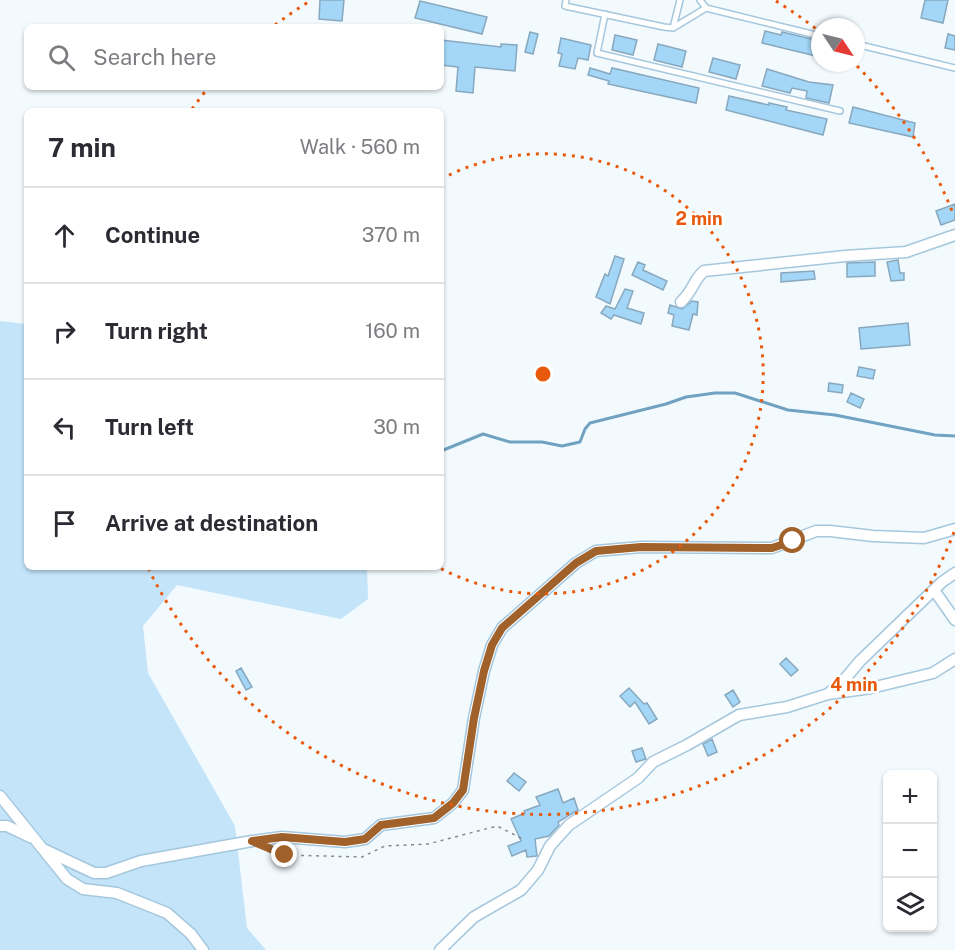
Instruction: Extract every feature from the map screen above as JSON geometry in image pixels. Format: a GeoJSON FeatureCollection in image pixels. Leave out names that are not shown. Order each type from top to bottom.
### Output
{"type":"FeatureCollection","features":[{"type":"Feature","properties":{"kind":"street"},"geometry":{"type":"LineString","coordinates":[[681,302],[690,293],[696,277],[704,271],[906,252],[955,234]]}},
{"type":"Feature","properties":{"kind":"street"},"geometry":{"type":"LineString","coordinates":[[0,826],[7,826],[94,873],[106,873],[141,861],[282,837],[345,842],[365,839],[381,825],[434,818],[453,803],[463,790],[484,671],[492,645],[502,628],[576,563],[596,551],[641,547],[772,548],[816,531],[924,538],[955,530]]}},
{"type":"Feature","properties":{"kind":"street"},"geometry":{"type":"LineString","coordinates":[[828,694],[844,681],[860,661],[934,590],[955,573]]}},
{"type":"Feature","properties":{"kind":"street"},"geometry":{"type":"LineString","coordinates":[[934,590],[955,620]]}},
{"type":"Feature","properties":{"kind":"street"},"geometry":{"type":"LineString","coordinates":[[440,950],[474,917],[521,890],[538,870],[550,846],[569,825],[638,778],[652,762],[687,745],[738,715],[787,707],[828,694],[871,688],[933,673],[955,659]]}},
{"type":"Feature","properties":{"kind":"street"},"geometry":{"type":"LineString","coordinates":[[0,796],[67,879],[83,890],[117,893],[167,913],[191,934],[203,950]]}},
{"type":"Feature","properties":{"kind":"lane"},"geometry":{"type":"LineString","coordinates":[[567,0],[565,6],[674,27],[706,8]]}},
{"type":"Feature","properties":{"kind":"lane"},"geometry":{"type":"LineString","coordinates":[[674,27],[680,0]]}},
{"type":"Feature","properties":{"kind":"lane"},"geometry":{"type":"LineString","coordinates":[[700,0],[706,8],[811,34]]}},
{"type":"Feature","properties":{"kind":"lane"},"geometry":{"type":"LineString","coordinates":[[605,14],[597,53],[840,111]]}},
{"type":"Feature","properties":{"kind":"lane"},"geometry":{"type":"LineString","coordinates":[[865,46],[955,68]]}},
{"type":"Feature","properties":{"kind":"path"},"geometry":{"type":"LineString","coordinates":[[269,849],[285,855],[362,857],[384,846],[428,844],[497,826],[521,838],[525,836]]}},
{"type":"Feature","properties":{"kind":"shaded area"},"geometry":{"type":"Polygon","coordinates":[[[0,321],[24,324],[24,570],[367,570],[368,599],[341,619],[177,585],[143,626],[148,673],[235,826],[247,928],[266,950],[0,950],[0,321]]]}},
{"type":"Feature","properties":{"kind":"building"},"geometry":{"type":"Polygon","coordinates":[[[320,0],[344,0],[342,21],[319,19],[320,0]]]}},
{"type":"Feature","properties":{"kind":"building"},"geometry":{"type":"Polygon","coordinates":[[[925,0],[948,0],[943,23],[921,18],[925,0]]]}},
{"type":"Feature","properties":{"kind":"building"},"geometry":{"type":"Polygon","coordinates":[[[420,1],[487,17],[482,34],[415,18],[420,1]]]}},
{"type":"Feature","properties":{"kind":"building"},"geometry":{"type":"Polygon","coordinates":[[[765,31],[781,35],[782,32],[811,39],[811,55],[762,43],[765,31]]]}},
{"type":"Feature","properties":{"kind":"building"},"geometry":{"type":"Polygon","coordinates":[[[530,32],[538,34],[533,54],[525,52],[530,32]]]}},
{"type":"Feature","properties":{"kind":"building"},"geometry":{"type":"Polygon","coordinates":[[[948,34],[955,36],[955,50],[945,48],[948,34]]]}},
{"type":"Feature","properties":{"kind":"building"},"geometry":{"type":"Polygon","coordinates":[[[615,35],[637,40],[633,55],[612,50],[615,35]]]}},
{"type":"Feature","properties":{"kind":"building"},"geometry":{"type":"Polygon","coordinates":[[[561,38],[591,45],[588,60],[578,58],[575,69],[559,66],[562,54],[558,53],[561,38]]]}},
{"type":"Feature","properties":{"kind":"building"},"geometry":{"type":"Polygon","coordinates":[[[444,40],[501,47],[501,44],[517,45],[515,71],[475,67],[473,93],[456,91],[458,67],[444,65],[444,40]]]}},
{"type":"Feature","properties":{"kind":"building"},"geometry":{"type":"Polygon","coordinates":[[[658,44],[686,51],[682,67],[654,60],[658,44]]]}},
{"type":"Feature","properties":{"kind":"building"},"geometry":{"type":"Polygon","coordinates":[[[713,58],[740,65],[736,79],[709,72],[713,58]]]}},
{"type":"Feature","properties":{"kind":"building"},"geometry":{"type":"Polygon","coordinates":[[[590,68],[610,74],[612,68],[699,88],[696,103],[608,84],[609,81],[588,75],[590,68]]]}},
{"type":"Feature","properties":{"kind":"building"},"geometry":{"type":"Polygon","coordinates":[[[767,69],[809,82],[833,85],[829,103],[806,98],[807,91],[792,88],[790,93],[762,86],[767,69]]]}},
{"type":"Feature","properties":{"kind":"building"},"geometry":{"type":"Polygon","coordinates":[[[729,96],[787,107],[786,110],[827,119],[823,135],[726,110],[729,96]]]}},
{"type":"Feature","properties":{"kind":"building"},"geometry":{"type":"Polygon","coordinates":[[[853,107],[915,123],[913,137],[849,123],[853,107]]]}},
{"type":"Feature","properties":{"kind":"building"},"geometry":{"type":"Polygon","coordinates":[[[955,204],[955,220],[941,225],[936,211],[955,204]]]}},
{"type":"Feature","properties":{"kind":"building"},"geometry":{"type":"Polygon","coordinates":[[[615,256],[624,259],[610,304],[596,297],[605,274],[608,276],[615,256]]]}},
{"type":"Feature","properties":{"kind":"building"},"geometry":{"type":"Polygon","coordinates":[[[898,260],[900,273],[904,273],[904,280],[891,281],[887,262],[898,260]]]}},
{"type":"Feature","properties":{"kind":"building"},"geometry":{"type":"Polygon","coordinates":[[[638,262],[645,265],[643,270],[667,281],[663,290],[632,275],[638,262]]]}},
{"type":"Feature","properties":{"kind":"building"},"geometry":{"type":"Polygon","coordinates":[[[875,262],[875,276],[847,277],[847,263],[875,262]]]}},
{"type":"Feature","properties":{"kind":"building"},"geometry":{"type":"Polygon","coordinates":[[[814,271],[815,279],[781,282],[781,273],[814,271]]]}},
{"type":"Feature","properties":{"kind":"building"},"geometry":{"type":"Polygon","coordinates":[[[625,289],[633,291],[627,308],[644,313],[641,324],[614,315],[611,319],[601,313],[606,306],[615,309],[625,289]]]}},
{"type":"Feature","properties":{"kind":"building"},"geometry":{"type":"Polygon","coordinates":[[[692,301],[698,302],[697,315],[693,314],[689,330],[672,326],[674,315],[668,313],[670,305],[682,309],[692,301]]]}},
{"type":"Feature","properties":{"kind":"building"},"geometry":{"type":"Polygon","coordinates":[[[908,323],[910,345],[861,349],[859,328],[908,323]]]}},
{"type":"Feature","properties":{"kind":"building"},"geometry":{"type":"Polygon","coordinates":[[[859,367],[875,370],[873,379],[857,376],[859,367]]]}},
{"type":"Feature","properties":{"kind":"building"},"geometry":{"type":"Polygon","coordinates":[[[829,383],[843,385],[842,393],[828,391],[829,383]]]}},
{"type":"Feature","properties":{"kind":"building"},"geometry":{"type":"Polygon","coordinates":[[[851,393],[864,399],[860,408],[847,402],[851,393]]]}},
{"type":"Feature","properties":{"kind":"building"},"geometry":{"type":"Polygon","coordinates":[[[786,658],[798,670],[791,676],[780,664],[786,658]]]}},
{"type":"Feature","properties":{"kind":"building"},"geometry":{"type":"Polygon","coordinates":[[[241,668],[252,687],[246,690],[236,671],[241,668]]]}},
{"type":"Feature","properties":{"kind":"building"},"geometry":{"type":"Polygon","coordinates":[[[629,688],[644,704],[647,703],[657,719],[649,724],[635,702],[630,707],[620,696],[629,688]]]}},
{"type":"Feature","properties":{"kind":"building"},"geometry":{"type":"Polygon","coordinates":[[[733,690],[740,702],[733,707],[725,695],[733,690]]]}},
{"type":"Feature","properties":{"kind":"building"},"geometry":{"type":"Polygon","coordinates":[[[712,739],[717,752],[708,756],[703,744],[712,739]]]}},
{"type":"Feature","properties":{"kind":"building"},"geometry":{"type":"Polygon","coordinates":[[[642,748],[646,759],[636,762],[632,751],[642,748]]]}},
{"type":"Feature","properties":{"kind":"building"},"geometry":{"type":"Polygon","coordinates":[[[514,773],[526,782],[519,791],[507,781],[514,773]]]}},
{"type":"Feature","properties":{"kind":"building"},"geometry":{"type":"Polygon","coordinates":[[[558,789],[563,803],[574,798],[578,810],[558,822],[559,825],[549,836],[535,839],[537,856],[527,857],[526,850],[512,856],[508,846],[521,841],[511,819],[540,805],[536,797],[558,789]]]}},
{"type":"Feature","properties":{"kind":"waterway"},"geometry":{"type":"LineString","coordinates":[[444,450],[483,434],[510,442],[542,442],[562,446],[580,442],[590,423],[686,397],[715,393],[735,393],[788,410],[835,415],[935,435],[955,436]]}},
{"type":"Feature","properties":{"kind":"route"},"geometry":{"type":"LineString","coordinates":[[285,855],[252,841],[282,837],[345,842],[365,839],[381,825],[396,821],[434,818],[453,803],[463,790],[474,718],[492,645],[502,628],[576,563],[596,551],[641,547],[772,548],[793,541]]}}]}
